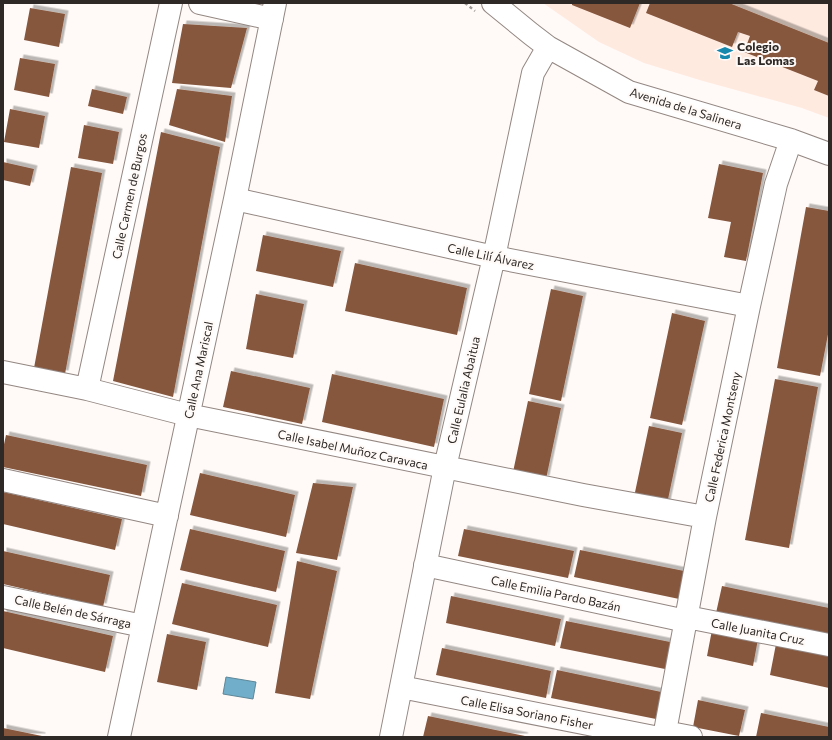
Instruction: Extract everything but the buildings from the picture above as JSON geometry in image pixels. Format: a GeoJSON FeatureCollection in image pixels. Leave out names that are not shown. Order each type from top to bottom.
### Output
{"type":"FeatureCollection","features":[{"type":"Feature","properties":{"kind":"street","name":"Calle Carmen de Burgos"},"geometry":{"type":"LineString","coordinates":[[87,389],[171,3]]}},
{"type":"Feature","properties":{"kind":"street"},"geometry":{"type":"LineString","coordinates":[[200,3],[274,11]]}},
{"type":"Feature","properties":{"kind":"street","name":"Avenida de la Salinera"},"geometry":{"type":"LineString","coordinates":[[493,3],[548,47],[629,92],[791,140],[829,154]]}},
{"type":"Feature","properties":{"kind":"street","name":"Calle Ana Mariscal"},"geometry":{"type":"LineString","coordinates":[[119,737],[235,200],[274,11]]}},
{"type":"Feature","properties":{"kind":"street","name":"Calle Eulalia Abaitua"},"geometry":{"type":"LineString","coordinates":[[391,737],[445,467],[494,257],[533,73],[548,47]]}},
{"type":"Feature","properties":{"kind":"street","name":"Calle Federica Montseny"},"geometry":{"type":"LineString","coordinates":[[661,735],[749,306],[776,184],[791,140]]}},
{"type":"Feature","properties":{"kind":"street","name":"Calle Lilí Álvarez"},"geometry":{"type":"LineString","coordinates":[[235,200],[494,257],[749,306]]}},
{"type":"Feature","properties":{"kind":"street","name":"Calle Isabel Muñoz Caravaca"},"geometry":{"type":"LineString","coordinates":[[3,372],[87,389],[188,415],[584,495],[705,517]]}},
{"type":"Feature","properties":{"kind":"street"},"geometry":{"type":"LineString","coordinates":[[3,480],[167,516]]}},
{"type":"Feature","properties":{"kind":"street","name":"Calle Emilia Pardo Bazán"},"geometry":{"type":"LineString","coordinates":[[425,565],[686,619]]}},
{"type":"Feature","properties":{"kind":"street","name":"Calle Belén de Sárraga"},"geometry":{"type":"LineString","coordinates":[[3,597],[143,626]]}},
{"type":"Feature","properties":{"kind":"street","name":"Calle Juanita Cruz"},"geometry":{"type":"LineString","coordinates":[[686,619],[829,645]]}},
{"type":"Feature","properties":{"kind":"street","name":"Calle Elisa Soriano Fisher"},"geometry":{"type":"LineString","coordinates":[[401,687],[661,735],[691,737]]}},
{"type":"Feature","properties":{"kind":"shaded area","name":"Colegio Las Lomas"},"geometry":{"type":"Polygon","coordinates":[[[543,3],[829,3],[829,118],[802,108],[644,63],[599,42],[543,3]]]}},
{"type":"Feature","properties":{"kind":"water"},"geometry":{"type":"Polygon","coordinates":[[[226,677],[256,682],[253,699],[223,694],[226,677]]]}},
{"type":"Feature","properties":{"kind":"place","name":"Colegio Las Lomas"},"geometry":{"type":"Point","coordinates":[725,53]}}]}
